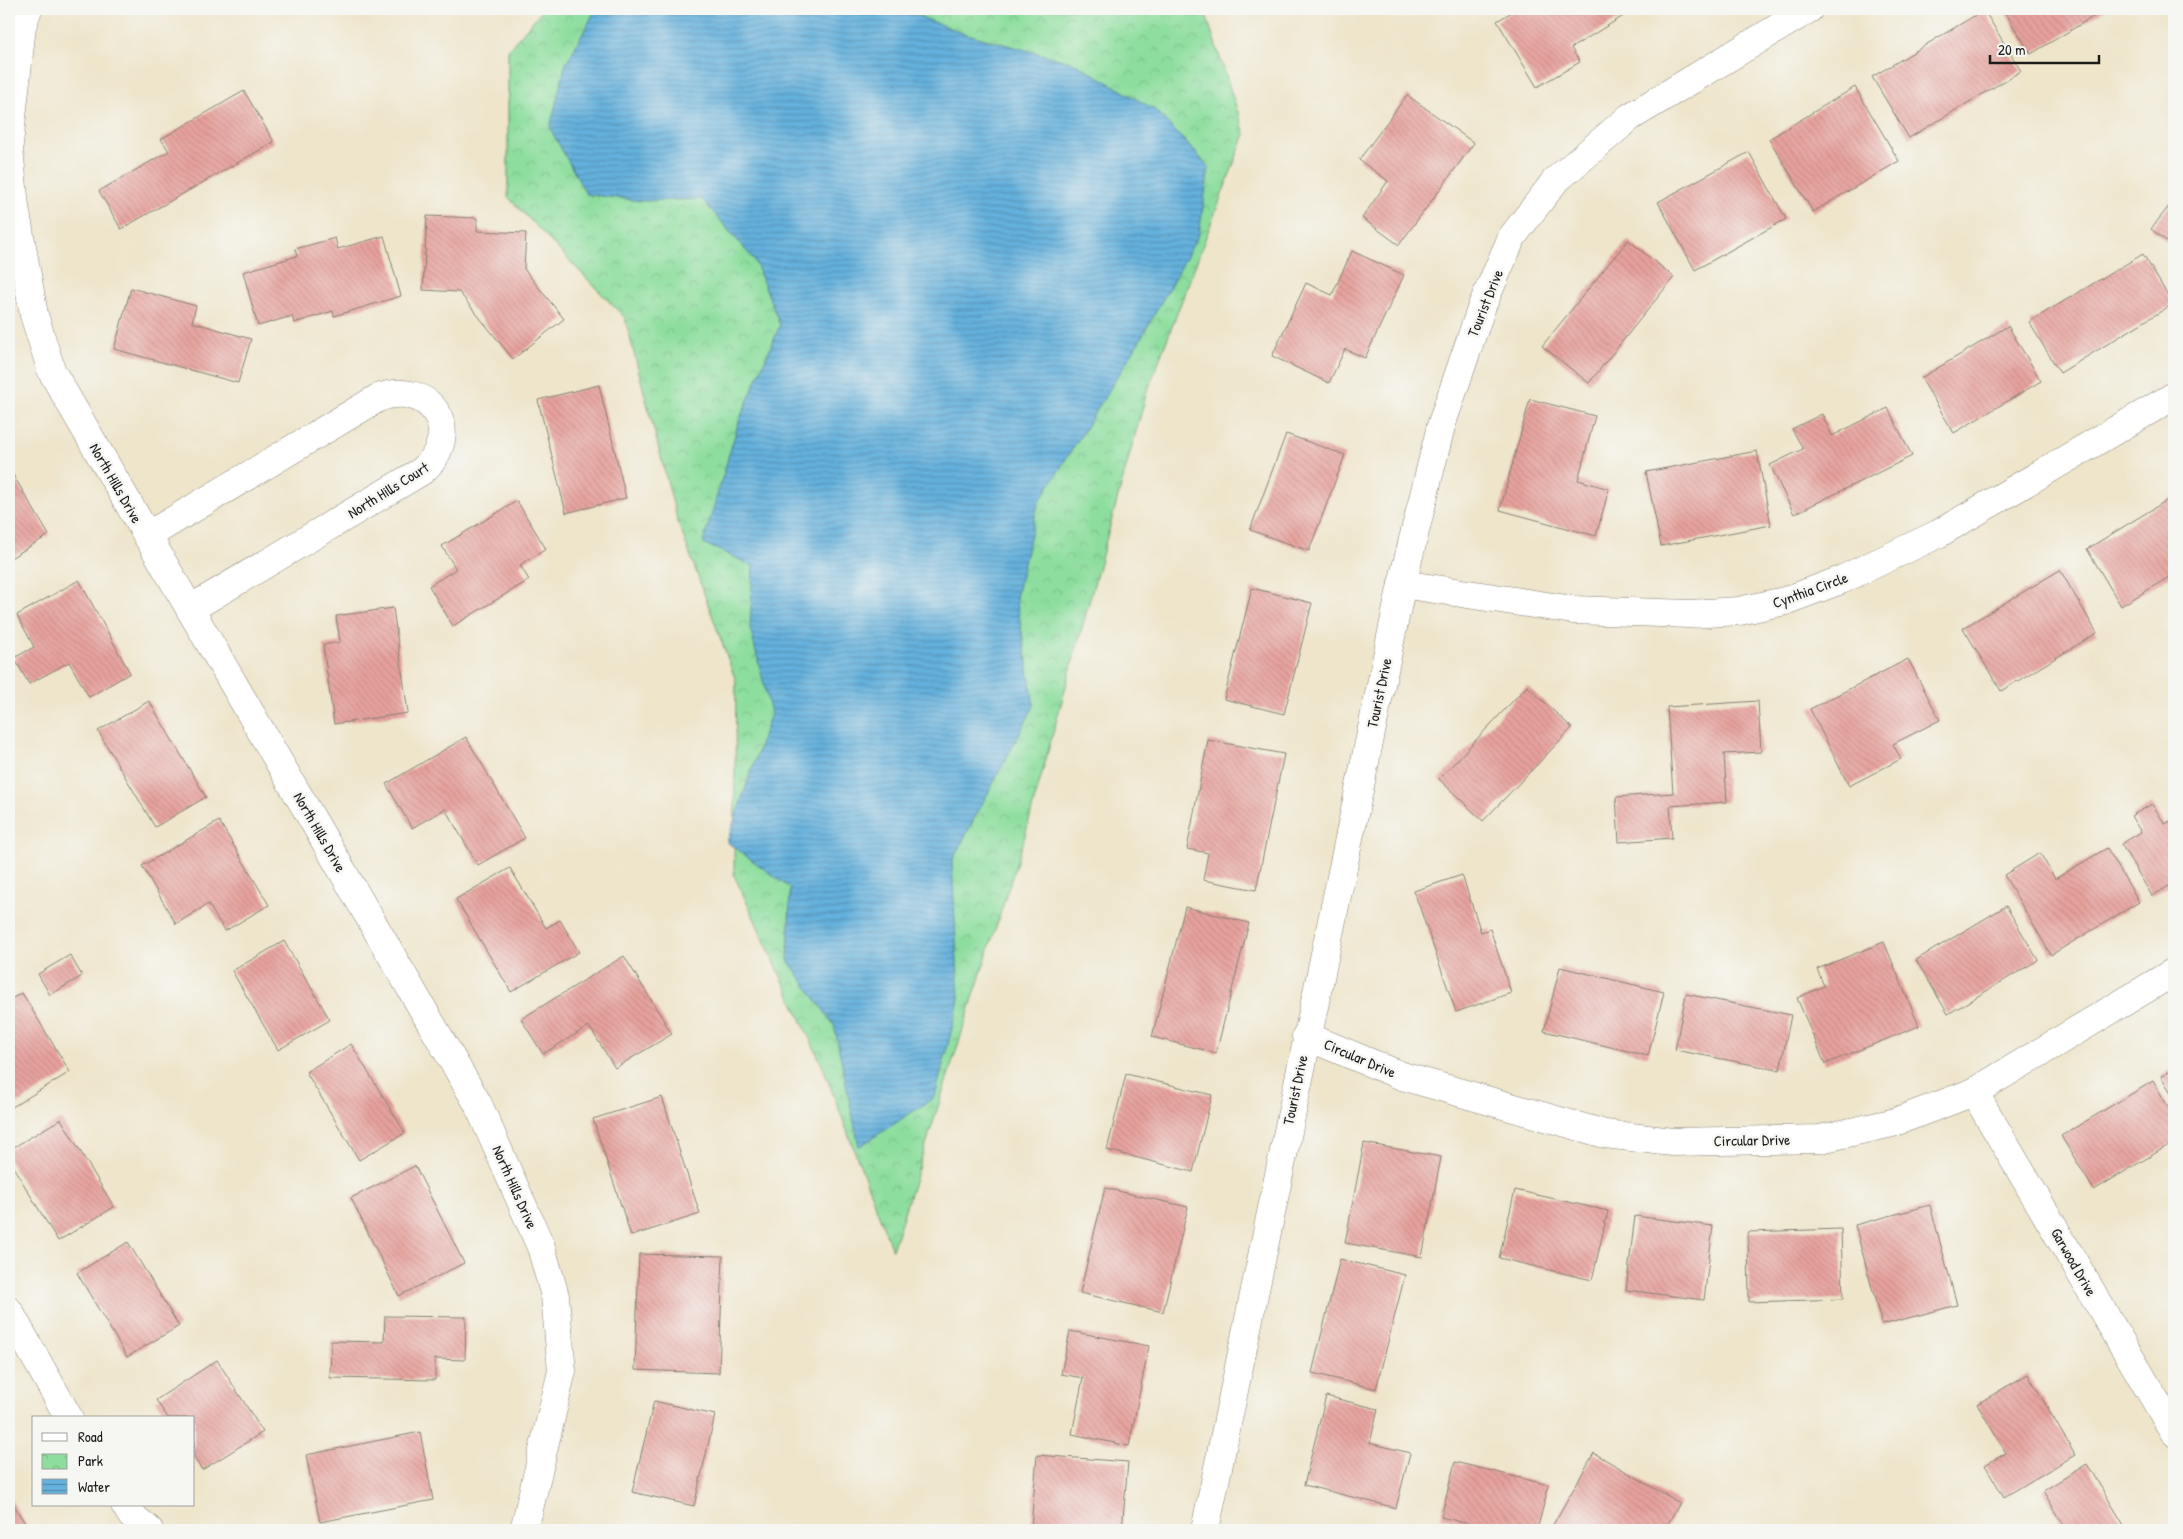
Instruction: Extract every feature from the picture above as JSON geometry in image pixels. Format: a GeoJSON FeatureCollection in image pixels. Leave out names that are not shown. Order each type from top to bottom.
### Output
{"type":"FeatureCollection","features":[{"type":"Feature","properties":{"kind":"street"},"geometry":{"type":"LineString","coordinates":[[9,144],[22,26],[28,9]]}},
{"type":"Feature","properties":{"kind":"street","name":"Tourist Drive"},"geometry":{"type":"LineString","coordinates":[[1205,1530],[1306,1036],[1402,584],[1441,426],[1482,306],[1512,237],[1555,180],[1630,117],[1809,9]]}},
{"type":"Feature","properties":{"kind":"street","name":"North Hills Drive"},"geometry":{"type":"LineString","coordinates":[[9,149],[14,207],[34,315],[52,372],[478,1104],[542,1247],[555,1296],[562,1371],[524,1530]]}},
{"type":"Feature","properties":{"kind":"street","name":"North Hills Court"},"geometry":{"type":"LineString","coordinates":[[147,536],[378,398],[391,393],[404,392],[416,395],[428,402],[436,411],[443,437],[440,451],[433,462],[422,471],[190,609]]}},
{"type":"Feature","properties":{"kind":"street","name":"Cynthia Circle"},"geometry":{"type":"LineString","coordinates":[[1402,584],[1573,610],[1690,614],[1739,611],[1786,602],[1841,580],[1938,534],[2174,396]]}},
{"type":"Feature","properties":{"kind":"street","name":"Circular Drive"},"geometry":{"type":"LineString","coordinates":[[1306,1036],[1402,1076],[1605,1134],[1672,1142],[1820,1139],[1892,1123],[1974,1092],[2174,972]]}},
{"type":"Feature","properties":{"kind":"street","name":"Garwood Drive"},"geometry":{"type":"LineString","coordinates":[[1974,1092],[2174,1432]]}},
{"type":"Feature","properties":{"kind":"street"},"geometry":{"type":"LineString","coordinates":[[9,1311],[68,1416]]}},
{"type":"Feature","properties":{"kind":"street"},"geometry":{"type":"LineString","coordinates":[[125,1506],[132,1516],[149,1530]]}},
{"type":"Feature","properties":{"kind":"green space"},"geometry":{"type":"Polygon","coordinates":[[[543,9],[1204,9],[1245,134],[1146,395],[1022,846],[892,1250],[823,1067],[734,875],[736,681],[677,519],[625,318],[508,197],[508,50],[543,9]]]}},
{"type":"Feature","properties":{"kind":"water"},"geometry":{"type":"Polygon","coordinates":[[[599,9],[900,9],[963,33],[1077,64],[1155,110],[1209,167],[1199,234],[1139,342],[1038,504],[1016,597],[1034,706],[952,861],[959,1000],[935,1097],[859,1147],[834,1025],[788,960],[790,888],[727,842],[771,713],[750,628],[753,566],[703,543],[739,421],[780,325],[755,261],[702,199],[641,201],[586,194],[550,128],[565,66],[595,11],[599,9]]]}},
{"type":"Feature","properties":{"kind":"building"},"geometry":{"type":"Polygon","coordinates":[[[1517,9],[1621,9],[1625,15],[1571,48],[1580,62],[1537,87],[1497,21],[1517,9]]]}},
{"type":"Feature","properties":{"kind":"building"},"geometry":{"type":"Polygon","coordinates":[[[2003,9],[2106,9],[2031,54],[2003,9]]]}},
{"type":"Feature","properties":{"kind":"building"},"geometry":{"type":"Polygon","coordinates":[[[1984,10],[2021,71],[1909,138],[1872,77],[1984,10]]]}},
{"type":"Feature","properties":{"kind":"building"},"geometry":{"type":"Polygon","coordinates":[[[1855,87],[1899,161],[1813,212],[1769,139],[1855,87]]]}},
{"type":"Feature","properties":{"kind":"building"},"geometry":{"type":"Polygon","coordinates":[[[244,91],[274,142],[121,229],[99,191],[169,151],[161,139],[244,91]]]}},
{"type":"Feature","properties":{"kind":"building"},"geometry":{"type":"Polygon","coordinates":[[[1407,95],[1474,143],[1399,245],[1362,218],[1388,181],[1359,160],[1407,95]]]}},
{"type":"Feature","properties":{"kind":"building"},"geometry":{"type":"Polygon","coordinates":[[[1749,152],[1786,219],[1695,270],[1658,202],[1749,152]]]}},
{"type":"Feature","properties":{"kind":"building"},"geometry":{"type":"Polygon","coordinates":[[[2174,200],[2174,247],[2151,229],[2174,200]]]}},
{"type":"Feature","properties":{"kind":"building"},"geometry":{"type":"Polygon","coordinates":[[[427,216],[477,218],[477,231],[526,233],[524,269],[564,319],[513,359],[459,292],[423,290],[427,216]]]}},
{"type":"Feature","properties":{"kind":"building"},"geometry":{"type":"Polygon","coordinates":[[[384,236],[401,296],[334,316],[333,311],[294,323],[292,316],[258,326],[243,272],[297,256],[295,249],[335,238],[338,249],[384,236]]]}},
{"type":"Feature","properties":{"kind":"building"},"geometry":{"type":"Polygon","coordinates":[[[1628,240],[1674,277],[1589,383],[1542,346],[1628,240]]]}},
{"type":"Feature","properties":{"kind":"building"},"geometry":{"type":"Polygon","coordinates":[[[1352,251],[1404,275],[1365,358],[1345,349],[1329,383],[1272,356],[1306,283],[1332,295],[1352,251]]]}},
{"type":"Feature","properties":{"kind":"building"},"geometry":{"type":"Polygon","coordinates":[[[2143,254],[2173,304],[2060,373],[2029,322],[2143,254]]]}},
{"type":"Feature","properties":{"kind":"building"},"geometry":{"type":"Polygon","coordinates":[[[131,288],[196,306],[192,322],[251,339],[238,383],[114,349],[131,288]]]}},
{"type":"Feature","properties":{"kind":"building"},"geometry":{"type":"Polygon","coordinates":[[[2008,326],[2041,381],[1954,433],[1921,378],[2008,326]]]}},
{"type":"Feature","properties":{"kind":"building"},"geometry":{"type":"Polygon","coordinates":[[[599,385],[626,498],[566,513],[538,400],[599,385]]]}},
{"type":"Feature","properties":{"kind":"building"},"geometry":{"type":"Polygon","coordinates":[[[1530,399],[1595,416],[1578,480],[1609,489],[1596,536],[1500,510],[1530,399]]]}},
{"type":"Feature","properties":{"kind":"building"},"geometry":{"type":"Polygon","coordinates":[[[1888,408],[1912,456],[1794,514],[1770,465],[1803,449],[1792,429],[1822,414],[1832,436],[1888,408]]]}},
{"type":"Feature","properties":{"kind":"building"},"geometry":{"type":"Polygon","coordinates":[[[1286,434],[1345,455],[1309,551],[1250,530],[1286,434]]]}},
{"type":"Feature","properties":{"kind":"building"},"geometry":{"type":"Polygon","coordinates":[[[1757,451],[1771,525],[1661,546],[1646,472],[1757,451]]]}},
{"type":"Feature","properties":{"kind":"building"},"geometry":{"type":"Polygon","coordinates":[[[9,468],[49,535],[9,559],[9,468]]]}},
{"type":"Feature","properties":{"kind":"building"},"geometry":{"type":"Polygon","coordinates":[[[2174,496],[2174,574],[2121,606],[2087,549],[2174,496]]]}},
{"type":"Feature","properties":{"kind":"building"},"geometry":{"type":"Polygon","coordinates":[[[517,501],[546,549],[520,565],[529,580],[453,626],[429,586],[456,569],[442,546],[517,501]]]}},
{"type":"Feature","properties":{"kind":"building"},"geometry":{"type":"Polygon","coordinates":[[[2060,570],[2097,633],[2001,691],[1963,628],[2060,570]]]}},
{"type":"Feature","properties":{"kind":"building"},"geometry":{"type":"Polygon","coordinates":[[[79,580],[130,673],[89,697],[69,662],[29,684],[14,658],[34,647],[17,615],[79,580]]]}},
{"type":"Feature","properties":{"kind":"building"},"geometry":{"type":"Polygon","coordinates":[[[1252,588],[1312,603],[1284,714],[1224,699],[1252,588]]]}},
{"type":"Feature","properties":{"kind":"building"},"geometry":{"type":"Polygon","coordinates":[[[393,608],[408,713],[334,724],[323,645],[340,642],[336,616],[393,608]]]}},
{"type":"Feature","properties":{"kind":"building"},"geometry":{"type":"Polygon","coordinates":[[[1908,659],[1940,720],[1893,744],[1901,759],[1849,786],[1810,709],[1908,659]]]}},
{"type":"Feature","properties":{"kind":"building"},"geometry":{"type":"Polygon","coordinates":[[[1527,686],[1572,728],[1483,821],[1439,779],[1527,686]]]}},
{"type":"Feature","properties":{"kind":"building"},"geometry":{"type":"Polygon","coordinates":[[[149,701],[206,797],[155,827],[98,731],[149,701]]]}},
{"type":"Feature","properties":{"kind":"building"},"geometry":{"type":"Polygon","coordinates":[[[1758,701],[1761,752],[1724,754],[1727,802],[1670,806],[1672,838],[1619,842],[1616,797],[1673,793],[1667,707],[1758,701]]]}},
{"type":"Feature","properties":{"kind":"building"},"geometry":{"type":"Polygon","coordinates":[[[466,737],[525,838],[478,865],[445,809],[412,828],[386,784],[466,737]]]}},
{"type":"Feature","properties":{"kind":"building"},"geometry":{"type":"Polygon","coordinates":[[[1208,740],[1284,754],[1256,890],[1203,880],[1208,853],[1187,849],[1208,740]]]}},
{"type":"Feature","properties":{"kind":"building"},"geometry":{"type":"Polygon","coordinates":[[[2152,804],[2165,824],[2174,819],[2174,883],[2152,896],[2121,844],[2141,832],[2131,816],[2152,804]]]}},
{"type":"Feature","properties":{"kind":"building"},"geometry":{"type":"Polygon","coordinates":[[[219,821],[269,905],[225,931],[208,904],[176,924],[142,866],[219,821]]]}},
{"type":"Feature","properties":{"kind":"building"},"geometry":{"type":"Polygon","coordinates":[[[2107,848],[2139,902],[2051,955],[2004,875],[2040,853],[2055,879],[2107,848]]]}},
{"type":"Feature","properties":{"kind":"building"},"geometry":{"type":"Polygon","coordinates":[[[510,868],[546,928],[560,920],[579,952],[511,992],[456,899],[510,868]]]}},
{"type":"Feature","properties":{"kind":"building"},"geometry":{"type":"Polygon","coordinates":[[[1462,875],[1481,932],[1490,929],[1511,993],[1456,1012],[1414,891],[1462,875]]]}},
{"type":"Feature","properties":{"kind":"building"},"geometry":{"type":"Polygon","coordinates":[[[2006,906],[2038,960],[1948,1014],[1916,960],[2006,906]]]}},
{"type":"Feature","properties":{"kind":"building"},"geometry":{"type":"Polygon","coordinates":[[[1185,907],[1249,923],[1216,1053],[1152,1037],[1185,907]]]}},
{"type":"Feature","properties":{"kind":"building"},"geometry":{"type":"Polygon","coordinates":[[[284,941],[330,1020],[278,1050],[232,971],[284,941]]]}},
{"type":"Feature","properties":{"kind":"building"},"geometry":{"type":"Polygon","coordinates":[[[1884,942],[1919,1026],[1825,1064],[1797,998],[1824,986],[1817,969],[1884,942]]]}},
{"type":"Feature","properties":{"kind":"building"},"geometry":{"type":"Polygon","coordinates":[[[70,955],[82,976],[50,995],[38,974],[70,955]]]}},
{"type":"Feature","properties":{"kind":"building"},"geometry":{"type":"Polygon","coordinates":[[[624,956],[672,1034],[615,1068],[589,1026],[543,1054],[521,1019],[624,956]]]}},
{"type":"Feature","properties":{"kind":"building"},"geometry":{"type":"Polygon","coordinates":[[[1560,967],[1664,992],[1648,1056],[1544,1031],[1560,967]]]}},
{"type":"Feature","properties":{"kind":"building"},"geometry":{"type":"Polygon","coordinates":[[[22,993],[70,1072],[9,1109],[9,1000],[22,993]]]}},
{"type":"Feature","properties":{"kind":"building"},"geometry":{"type":"Polygon","coordinates":[[[1686,994],[1791,1015],[1780,1070],[1675,1050],[1686,994]]]}},
{"type":"Feature","properties":{"kind":"building"},"geometry":{"type":"Polygon","coordinates":[[[351,1044],[405,1133],[359,1160],[306,1072],[351,1044]]]}},
{"type":"Feature","properties":{"kind":"building"},"geometry":{"type":"Polygon","coordinates":[[[2174,1068],[2174,1098],[2161,1076],[2174,1068]]]}},
{"type":"Feature","properties":{"kind":"building"},"geometry":{"type":"Polygon","coordinates":[[[1126,1074],[1212,1095],[1193,1172],[1107,1150],[1126,1074]]]}},
{"type":"Feature","properties":{"kind":"building"},"geometry":{"type":"Polygon","coordinates":[[[2153,1081],[2174,1117],[2174,1142],[2094,1190],[2061,1136],[2153,1081]]]}},
{"type":"Feature","properties":{"kind":"building"},"geometry":{"type":"Polygon","coordinates":[[[662,1097],[700,1214],[631,1236],[593,1119],[662,1097]]]}},
{"type":"Feature","properties":{"kind":"building"},"geometry":{"type":"Polygon","coordinates":[[[61,1119],[114,1207],[58,1241],[9,1160],[9,1150],[61,1119]]]}},
{"type":"Feature","properties":{"kind":"building"},"geometry":{"type":"Polygon","coordinates":[[[1364,1143],[1441,1157],[1422,1257],[1345,1243],[1364,1143]]]}},
{"type":"Feature","properties":{"kind":"building"},"geometry":{"type":"Polygon","coordinates":[[[415,1166],[464,1263],[399,1296],[351,1198],[415,1166]]]}},
{"type":"Feature","properties":{"kind":"building"},"geometry":{"type":"Polygon","coordinates":[[[1105,1188],[1188,1207],[1163,1312],[1080,1293],[1105,1188]]]}},
{"type":"Feature","properties":{"kind":"building"},"geometry":{"type":"Polygon","coordinates":[[[1515,1190],[1608,1211],[1592,1280],[1499,1258],[1515,1190]]]}},
{"type":"Feature","properties":{"kind":"building"},"geometry":{"type":"Polygon","coordinates":[[[1930,1205],[1957,1305],[1882,1325],[1855,1225],[1930,1205]]]}},
{"type":"Feature","properties":{"kind":"building"},"geometry":{"type":"Polygon","coordinates":[[[1635,1216],[1713,1226],[1704,1300],[1626,1290],[1635,1216]]]}},
{"type":"Feature","properties":{"kind":"building"},"geometry":{"type":"Polygon","coordinates":[[[1841,1229],[1843,1299],[1749,1302],[1748,1232],[1841,1229]]]}},
{"type":"Feature","properties":{"kind":"building"},"geometry":{"type":"Polygon","coordinates":[[[128,1242],[179,1326],[127,1357],[77,1273],[128,1242]]]}},
{"type":"Feature","properties":{"kind":"building"},"geometry":{"type":"Polygon","coordinates":[[[639,1254],[723,1256],[719,1373],[635,1370],[639,1254]]]}},
{"type":"Feature","properties":{"kind":"building"},"geometry":{"type":"Polygon","coordinates":[[[1340,1259],[1405,1275],[1376,1389],[1312,1373],[1340,1259]]]}},
{"type":"Feature","properties":{"kind":"building"},"geometry":{"type":"Polygon","coordinates":[[[385,1316],[466,1317],[465,1360],[435,1359],[435,1380],[330,1378],[331,1341],[384,1342],[385,1316]]]}},
{"type":"Feature","properties":{"kind":"building"},"geometry":{"type":"Polygon","coordinates":[[[1070,1331],[1149,1346],[1129,1446],[1072,1434],[1083,1378],[1061,1374],[1070,1331]]]}},
{"type":"Feature","properties":{"kind":"building"},"geometry":{"type":"Polygon","coordinates":[[[217,1360],[263,1432],[202,1470],[195,1460],[195,1416],[167,1416],[156,1400],[217,1360]]]}},
{"type":"Feature","properties":{"kind":"building"},"geometry":{"type":"Polygon","coordinates":[[[2028,1374],[2075,1455],[2004,1497],[1985,1465],[2006,1453],[1977,1404],[2028,1374]]]}},
{"type":"Feature","properties":{"kind":"building"},"geometry":{"type":"Polygon","coordinates":[[[1326,1396],[1378,1409],[1370,1443],[1410,1453],[1396,1508],[1304,1485],[1326,1396]]]}},
{"type":"Feature","properties":{"kind":"building"},"geometry":{"type":"Polygon","coordinates":[[[654,1401],[715,1415],[694,1506],[632,1492],[654,1401]]]}},
{"type":"Feature","properties":{"kind":"building"},"geometry":{"type":"Polygon","coordinates":[[[420,1432],[433,1500],[320,1522],[306,1455],[420,1432]]]}},
{"type":"Feature","properties":{"kind":"building"},"geometry":{"type":"Polygon","coordinates":[[[1594,1453],[1680,1503],[1664,1530],[1550,1530],[1594,1453]]]}},
{"type":"Feature","properties":{"kind":"building"},"geometry":{"type":"Polygon","coordinates":[[[1037,1455],[1128,1462],[1122,1530],[1031,1529],[1037,1455]]]}},
{"type":"Feature","properties":{"kind":"building"},"geometry":{"type":"Polygon","coordinates":[[[1455,1462],[1549,1485],[1537,1530],[1493,1530],[1441,1517],[1455,1462]]]}},
{"type":"Feature","properties":{"kind":"building"},"geometry":{"type":"Polygon","coordinates":[[[2087,1464],[2127,1530],[2067,1530],[2043,1491],[2087,1464]]]}},
{"type":"Feature","properties":{"kind":"building"},"geometry":{"type":"Polygon","coordinates":[[[9,1497],[29,1530],[9,1530],[9,1497]]]}}]}
